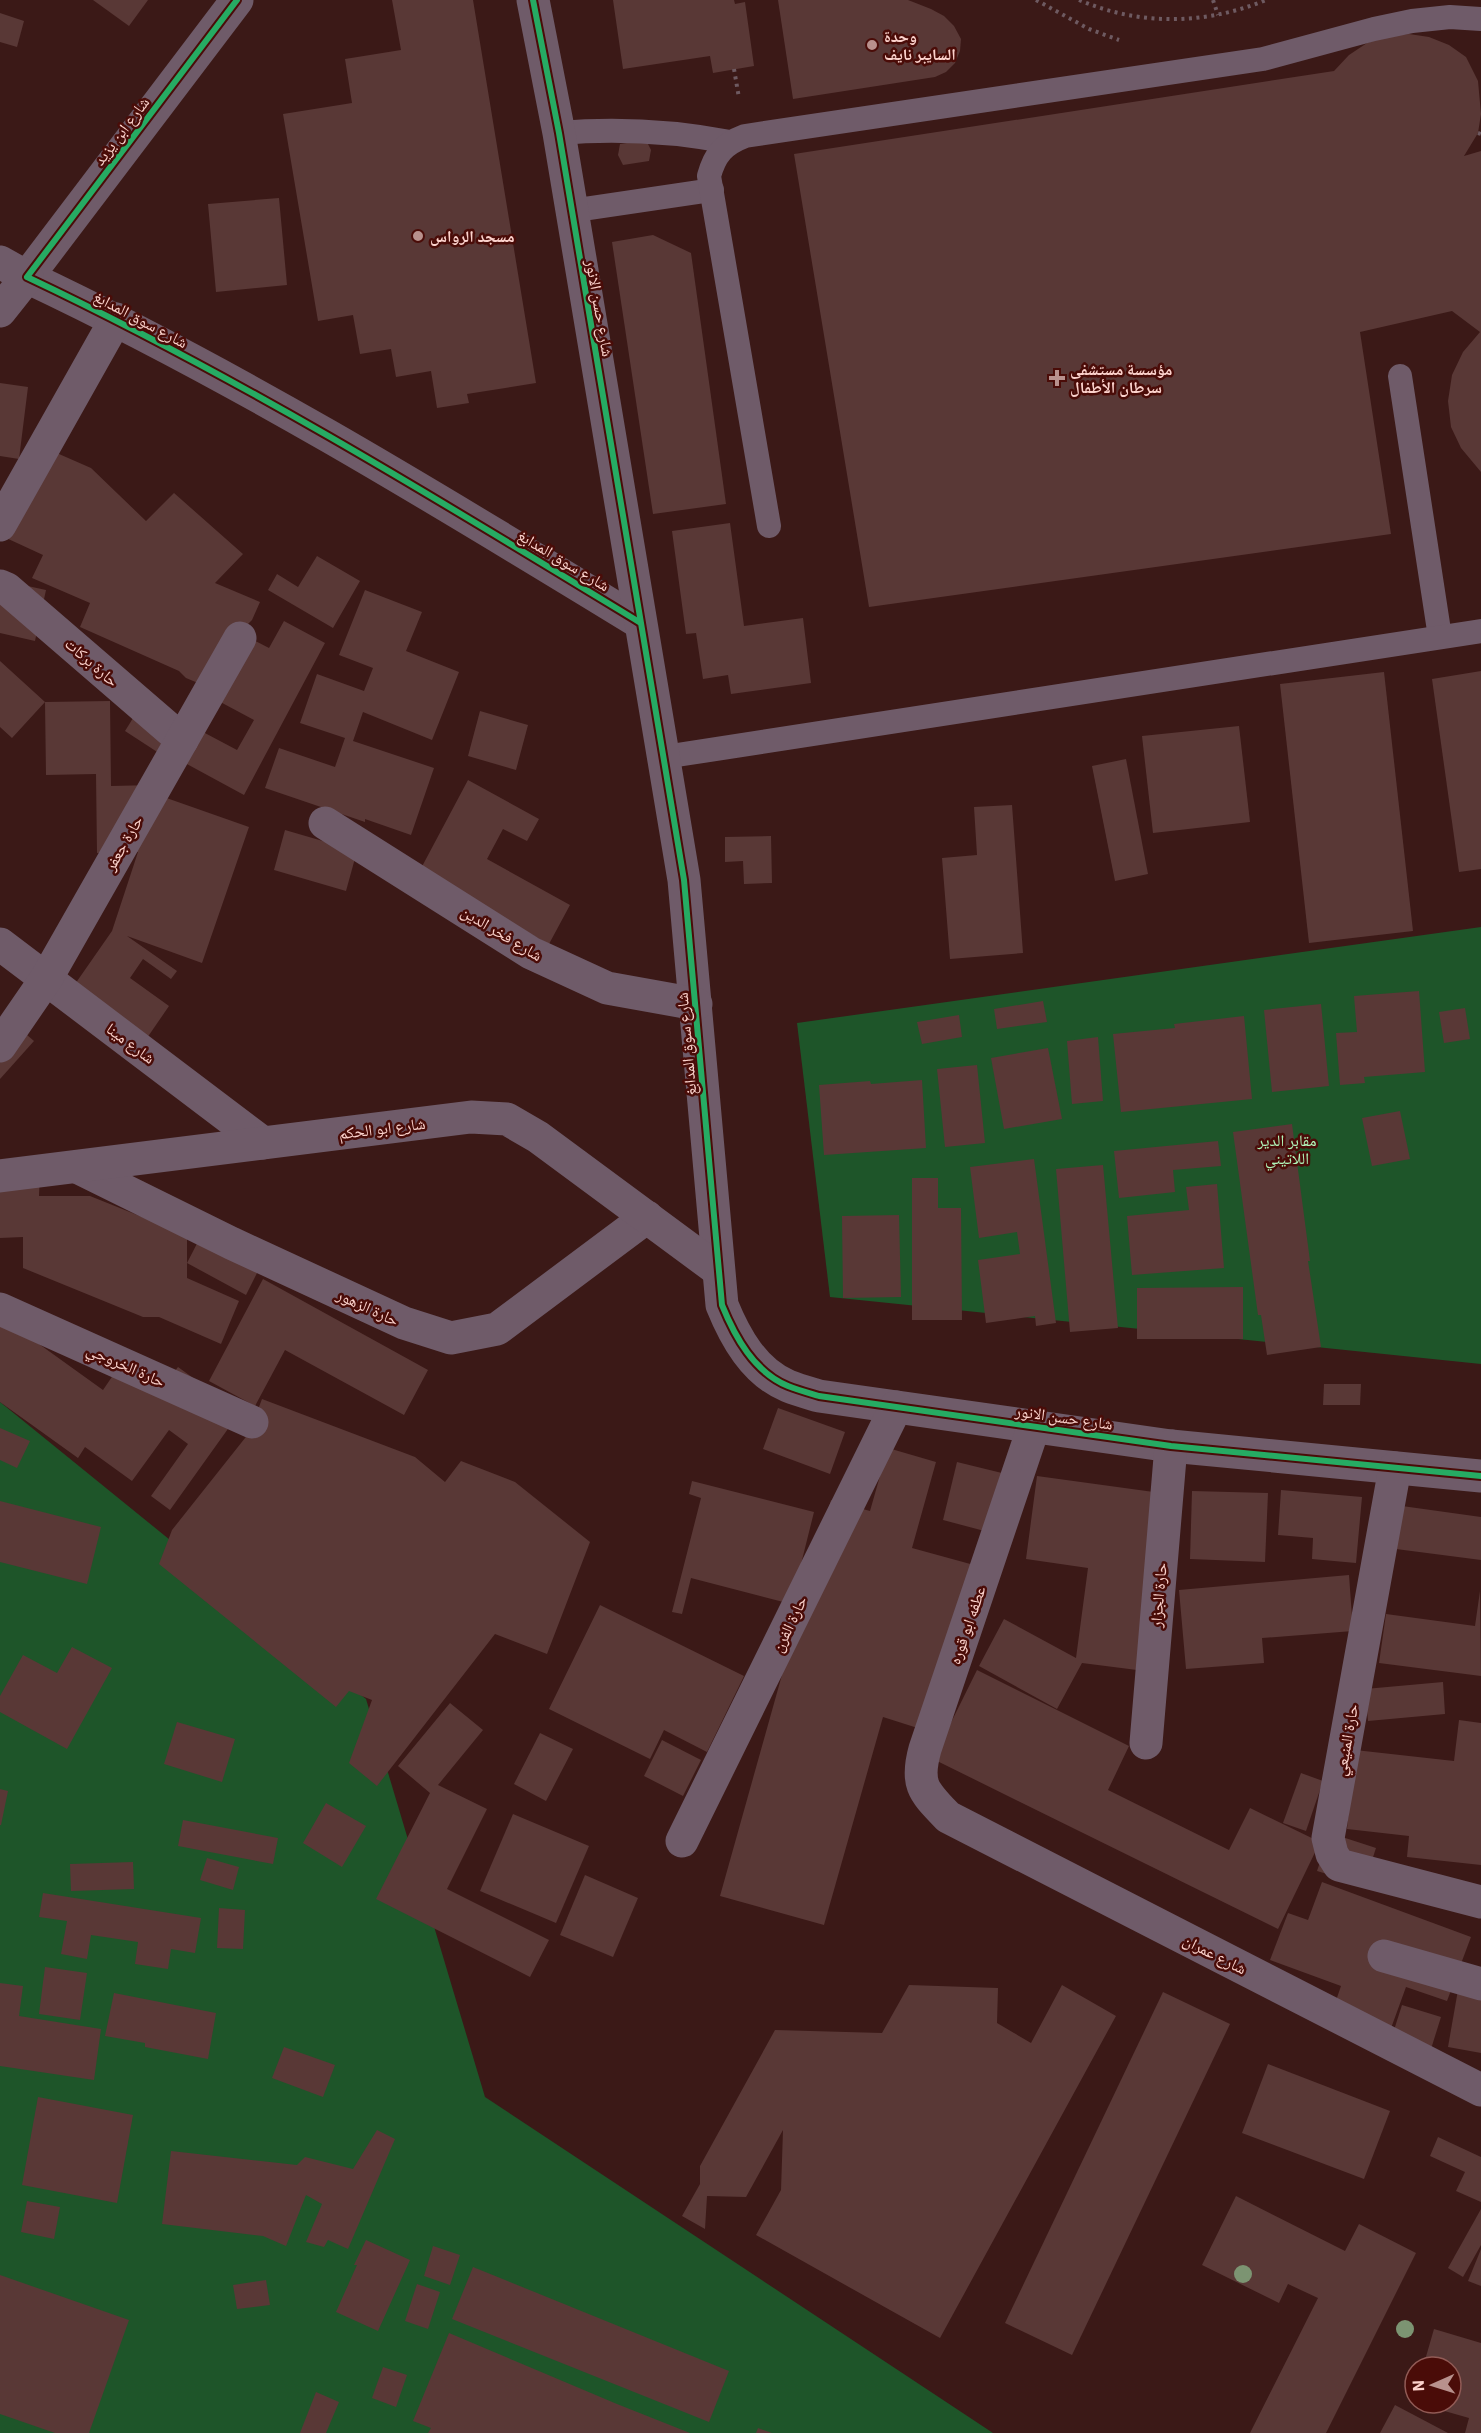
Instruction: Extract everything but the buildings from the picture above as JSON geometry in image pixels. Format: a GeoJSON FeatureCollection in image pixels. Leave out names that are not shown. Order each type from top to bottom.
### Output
{"type":"FeatureCollection","features":[{"type":"Feature","properties":{"kind":"street","name":"شارع ابن يزيد"},"geometry":{"type":"LineString","coordinates":[[0,311],[14,270],[237,0]]}},
{"type":"Feature","properties":{"kind":"street","name":"شارع حسن الانور"},"geometry":{"type":"LineString","coordinates":[[533,0],[559,133],[639,622]]}},
{"type":"Feature","properties":{"kind":"street","name":"شارع سوق المدابغ"},"geometry":{"type":"LineString","coordinates":[[14,270],[116,319],[406,480],[639,622],[684,880],[718,1270]]}},
{"type":"Feature","properties":{"kind":"street"},"geometry":{"type":"LineString","coordinates":[[0,525],[116,319]]}},
{"type":"Feature","properties":{"kind":"street","name":"حارة بركات"},"geometry":{"type":"LineString","coordinates":[[0,586],[7,589],[183,740]]}},
{"type":"Feature","properties":{"kind":"street","name":"حارة جعفر"},"geometry":{"type":"LineString","coordinates":[[0,1046],[46,979],[240,638]]}},
{"type":"Feature","properties":{"kind":"street","name":"شارع فخر الدين"},"geometry":{"type":"LineString","coordinates":[[325,823],[531,953],[607,988],[696,1004]]}},
{"type":"Feature","properties":{"kind":"street","name":"شارع مينا"},"geometry":{"type":"LineString","coordinates":[[0,944],[263,1143]]}},
{"type":"Feature","properties":{"kind":"street","name":"شارع ابو الحكم"},"geometry":{"type":"LineString","coordinates":[[0,1176],[471,1117],[507,1119],[538,1137],[718,1270]]}},
{"type":"Feature","properties":{"kind":"street","name":"حارة الزهور"},"geometry":{"type":"LineString","coordinates":[[77,1167],[231,1243],[404,1323],[451,1338],[497,1329],[647,1217]]}},
{"type":"Feature","properties":{"kind":"street","name":"شارع حسن الانور"},"geometry":{"type":"LineString","coordinates":[[718,1270],[722,1305],[736,1337],[758,1365],[786,1385],[819,1396],[1171,1446],[1481,1476]]}},
{"type":"Feature","properties":{"kind":"street","name":"حارة الخروجي"},"geometry":{"type":"LineString","coordinates":[[0,1309],[252,1422]]}},
{"type":"Feature","properties":{"kind":"street","name":"حارة الفرن"},"geometry":{"type":"LineString","coordinates":[[682,1841],[896,1407]]}},
{"type":"Feature","properties":{"kind":"street","name":"عطفه ابو قوره"},"geometry":{"type":"LineString","coordinates":[[948,1817],[928,1796],[919,1771],[1034,1426]]}},
{"type":"Feature","properties":{"kind":"street","name":"حارة الجزار"},"geometry":{"type":"LineString","coordinates":[[1146,1743],[1171,1446]]}},
{"type":"Feature","properties":{"kind":"street","name":"حارة المنيعي"},"geometry":{"type":"LineString","coordinates":[[1395,1468],[1328,1838],[1332,1854],[1339,1865],[1481,1902]]}},
{"type":"Feature","properties":{"kind":"street","name":"شارع عمران"},"geometry":{"type":"LineString","coordinates":[[948,1817],[1481,2090]]}},
{"type":"Feature","properties":{"kind":"street"},"geometry":{"type":"LineString","coordinates":[[1384,1956],[1481,1984]]}},
{"type":"Feature","properties":{"kind":"lane"},"geometry":{"type":"LineString","coordinates":[[769,526],[709,176],[712,162],[729,142],[745,136],[1263,59],[1412,21],[1450,17],[1481,19]]}},
{"type":"Feature","properties":{"kind":"lane"},"geometry":{"type":"LineString","coordinates":[[559,133],[593,130],[661,132],[729,142]]}},
{"type":"Feature","properties":{"kind":"lane"},"geometry":{"type":"LineString","coordinates":[[570,211],[712,190]]}},
{"type":"Feature","properties":{"kind":"lane"},"geometry":{"type":"LineString","coordinates":[[1400,376],[1440,637]]}},
{"type":"Feature","properties":{"kind":"lane"},"geometry":{"type":"LineString","coordinates":[[664,757],[1481,632]]}},
{"type":"Feature","properties":{"kind":"path"},"geometry":{"type":"LineString","coordinates":[[1079,0],[1122,15],[1186,20],[1218,15],[1266,0]]}},
{"type":"Feature","properties":{"kind":"path"},"geometry":{"type":"LineString","coordinates":[[1213,0],[1218,15]]}},
{"type":"Feature","properties":{"kind":"path"},"geometry":{"type":"LineString","coordinates":[[734,69],[740,104]]}},
{"type":"Feature","properties":{"kind":"green space","name":"مقابر الدير اللاتيني"},"geometry":{"type":"Polygon","coordinates":[[[1481,927],[1481,1364],[830,1297],[797,1023],[1481,927]]]}},
{"type":"Feature","properties":{"kind":"green space"},"geometry":{"type":"Polygon","coordinates":[[[0,1402],[366,1699],[485,2097],[993,2433],[0,2433],[0,1402]]]}},
{"type":"Feature","properties":{"kind":"cycle path"},"geometry":{"type":"LineString","coordinates":[[237,0],[27,277],[184,356],[338,441],[639,622]]}},
{"type":"Feature","properties":{"kind":"cycle path"},"geometry":{"type":"LineString","coordinates":[[533,0],[559,133],[684,880],[722,1305],[747,1352],[765,1372],[776,1380],[819,1396],[1171,1446],[1481,1476]]}},
{"type":"Feature","properties":{"kind":"place","name":"وحدة السايبر نايف"},"geometry":{"type":"Point","coordinates":[872,45]}},
{"type":"Feature","properties":{"kind":"place","name":"مسجد الرواس"},"geometry":{"type":"Point","coordinates":[418,236]}},
{"type":"Feature","properties":{"kind":"place","name":"مؤسسة مستشفى سرطان الأطفال"},"geometry":{"type":"Point","coordinates":[1057,378]}}]}
